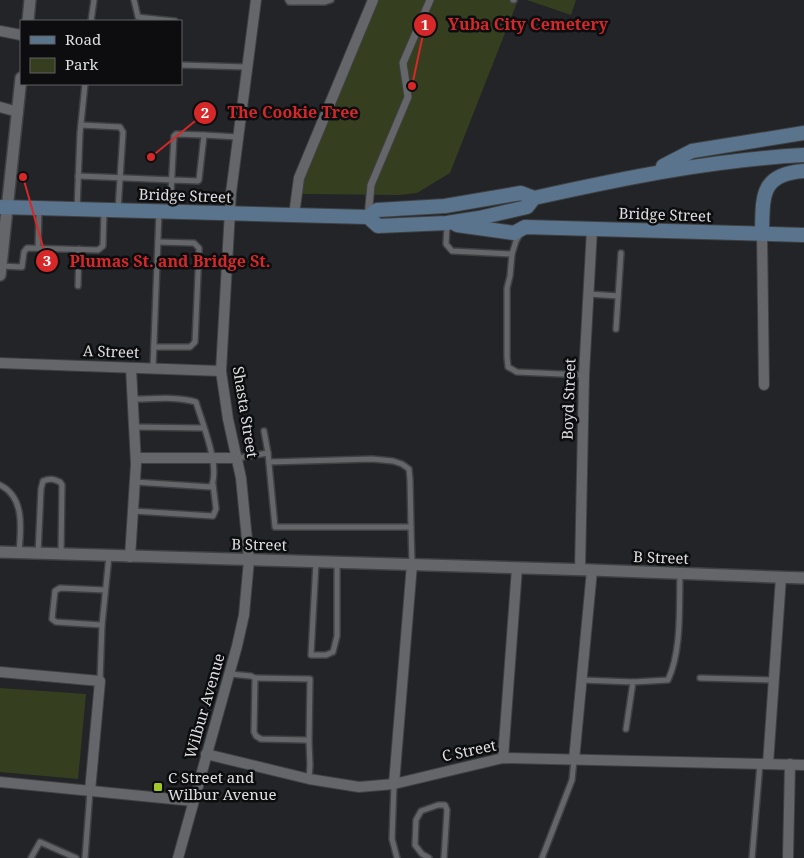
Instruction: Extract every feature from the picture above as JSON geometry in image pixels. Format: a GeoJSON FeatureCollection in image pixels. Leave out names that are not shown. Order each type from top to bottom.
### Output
{"type":"FeatureCollection","features":[{"type":"Feature","properties":{"kind":"main road"},"geometry":{"type":"LineString","coordinates":[[651,172],[692,151],[804,133]]}},
{"type":"Feature","properties":{"kind":"main road","name":"Bridge Street"},"geometry":{"type":"LineString","coordinates":[[3,207],[368,217],[377,210],[445,206],[521,193],[534,198],[651,172],[744,159],[804,155]]}},
{"type":"Feature","properties":{"kind":"main road"},"geometry":{"type":"LineString","coordinates":[[762,234],[764,200],[769,186],[781,175],[804,172]]}},
{"type":"Feature","properties":{"kind":"main road","name":"Bridge Street"},"geometry":{"type":"LineString","coordinates":[[368,217],[378,226],[447,223],[527,207],[534,198]]}},
{"type":"Feature","properties":{"kind":"main road","name":"Bridge Street"},"geometry":{"type":"LineString","coordinates":[[447,223],[514,232],[525,227],[804,235]]}},
{"type":"Feature","properties":{"kind":"street"},"geometry":{"type":"LineString","coordinates":[[28,20],[30,0]]}},
{"type":"Feature","properties":{"kind":"street","name":"Shasta Street"},"geometry":{"type":"LineString","coordinates":[[248,560],[241,478],[228,418],[221,371],[231,193],[256,0]]}},
{"type":"Feature","properties":{"kind":"street"},"geometry":{"type":"LineString","coordinates":[[294,215],[299,178],[373,0]]}},
{"type":"Feature","properties":{"kind":"street"},"geometry":{"type":"LineString","coordinates":[[368,217],[371,184],[408,97],[404,64],[430,0]]}},
{"type":"Feature","properties":{"kind":"street"},"geometry":{"type":"LineString","coordinates":[[0,32],[20,35]]}},
{"type":"Feature","properties":{"kind":"street"},"geometry":{"type":"LineString","coordinates":[[0,270],[3,207],[20,85]]}},
{"type":"Feature","properties":{"kind":"street"},"geometry":{"type":"LineString","coordinates":[[0,107],[18,112]]}},
{"type":"Feature","properties":{"kind":"street","name":"Boyd Street"},"geometry":{"type":"LineString","coordinates":[[580,570],[584,375],[592,229]]}},
{"type":"Feature","properties":{"kind":"street"},"geometry":{"type":"LineString","coordinates":[[762,234],[764,386]]}},
{"type":"Feature","properties":{"kind":"street","name":"A Street"},"geometry":{"type":"LineString","coordinates":[[0,363],[221,371]]}},
{"type":"Feature","properties":{"kind":"street"},"geometry":{"type":"LineString","coordinates":[[130,557],[136,458],[132,368]]}},
{"type":"Feature","properties":{"kind":"street"},"geometry":{"type":"LineString","coordinates":[[136,458],[237,458]]}},
{"type":"Feature","properties":{"kind":"street","name":"B Street"},"geometry":{"type":"LineString","coordinates":[[0,552],[804,578]]}},
{"type":"Feature","properties":{"kind":"street","name":"Wilbur Avenue"},"geometry":{"type":"LineString","coordinates":[[178,858],[244,614],[248,560]]}},
{"type":"Feature","properties":{"kind":"street"},"geometry":{"type":"LineString","coordinates":[[394,784],[412,564]]}},
{"type":"Feature","properties":{"kind":"street"},"geometry":{"type":"LineString","coordinates":[[503,758],[517,568]]}},
{"type":"Feature","properties":{"kind":"street"},"geometry":{"type":"LineString","coordinates":[[574,760],[592,570]]}},
{"type":"Feature","properties":{"kind":"street"},"geometry":{"type":"LineString","coordinates":[[764,764],[774,680],[781,577]]}},
{"type":"Feature","properties":{"kind":"street"},"geometry":{"type":"LineString","coordinates":[[0,672],[100,681],[90,791]]}},
{"type":"Feature","properties":{"kind":"street","name":"C Street"},"geometry":{"type":"LineString","coordinates":[[206,754],[308,779],[359,787],[394,784],[503,758],[804,765]]}},
{"type":"Feature","properties":{"kind":"street"},"geometry":{"type":"LineString","coordinates":[[788,858],[790,764]]}},
{"type":"Feature","properties":{"kind":"street"},"geometry":{"type":"LineString","coordinates":[[0,782],[193,801]]}},
{"type":"Feature","properties":{"kind":"lane"},"geometry":{"type":"LineString","coordinates":[[91,20],[94,0]]}},
{"type":"Feature","properties":{"kind":"lane"},"geometry":{"type":"LineString","coordinates":[[134,0],[138,17],[155,20]]}},
{"type":"Feature","properties":{"kind":"lane"},"geometry":{"type":"LineString","coordinates":[[288,0],[289,2],[324,2],[331,0]]}},
{"type":"Feature","properties":{"kind":"lane"},"geometry":{"type":"LineString","coordinates":[[182,65],[248,67]]}},
{"type":"Feature","properties":{"kind":"lane"},"geometry":{"type":"LineString","coordinates":[[76,209],[81,125],[86,85]]}},
{"type":"Feature","properties":{"kind":"lane"},"geometry":{"type":"LineString","coordinates":[[0,270],[22,268],[24,252],[27,248],[98,250],[103,246],[120,178],[124,132],[120,128],[81,125]]}},
{"type":"Feature","properties":{"kind":"lane"},"geometry":{"type":"LineString","coordinates":[[154,369],[158,242],[172,180],[174,136],[176,134],[238,137]]}},
{"type":"Feature","properties":{"kind":"lane"},"geometry":{"type":"LineString","coordinates":[[78,176],[200,180],[204,135]]}},
{"type":"Feature","properties":{"kind":"lane"},"geometry":{"type":"LineString","coordinates":[[38,248],[39,208]]}},
{"type":"Feature","properties":{"kind":"lane"},"geometry":{"type":"LineString","coordinates":[[447,223],[446,244],[452,250],[512,254]]}},
{"type":"Feature","properties":{"kind":"lane"},"geometry":{"type":"LineString","coordinates":[[525,227],[516,241],[512,254],[507,288],[508,367],[517,372],[584,375]]}},
{"type":"Feature","properties":{"kind":"lane"},"geometry":{"type":"LineString","coordinates":[[154,346],[190,347],[195,342],[199,252],[194,243],[158,242]]}},
{"type":"Feature","properties":{"kind":"lane"},"geometry":{"type":"LineString","coordinates":[[78,286],[80,249]]}},
{"type":"Feature","properties":{"kind":"lane"},"geometry":{"type":"LineString","coordinates":[[616,329],[620,253]]}},
{"type":"Feature","properties":{"kind":"lane"},"geometry":{"type":"LineString","coordinates":[[588,294],[618,296]]}},
{"type":"Feature","properties":{"kind":"lane"},"geometry":{"type":"LineString","coordinates":[[133,399],[190,400],[196,402],[213,459],[212,484],[216,501],[216,509],[213,516],[133,511]]}},
{"type":"Feature","properties":{"kind":"lane"},"geometry":{"type":"LineString","coordinates":[[134,427],[203,428]]}},
{"type":"Feature","properties":{"kind":"lane"},"geometry":{"type":"LineString","coordinates":[[264,431],[275,527],[411,527]]}},
{"type":"Feature","properties":{"kind":"lane"},"geometry":{"type":"LineString","coordinates":[[237,458],[268,453]]}},
{"type":"Feature","properties":{"kind":"lane"},"geometry":{"type":"LineString","coordinates":[[269,462],[372,459],[402,464],[409,469],[412,564]]}},
{"type":"Feature","properties":{"kind":"lane"},"geometry":{"type":"LineString","coordinates":[[38,554],[41,488],[43,481],[48,479],[60,482],[62,485],[61,554]]}},
{"type":"Feature","properties":{"kind":"lane"},"geometry":{"type":"LineString","coordinates":[[134,482],[211,487],[212,484]]}},
{"type":"Feature","properties":{"kind":"lane"},"geometry":{"type":"LineString","coordinates":[[0,485],[10,491],[20,510],[19,553]]}},
{"type":"Feature","properties":{"kind":"lane"},"geometry":{"type":"LineString","coordinates":[[100,681],[102,625],[109,556]]}},
{"type":"Feature","properties":{"kind":"lane"},"geometry":{"type":"LineString","coordinates":[[316,561],[311,654],[326,655],[333,652],[336,636],[337,563]]}},
{"type":"Feature","properties":{"kind":"lane"},"geometry":{"type":"LineString","coordinates":[[582,680],[633,682],[668,680],[674,668],[679,624],[680,573]]}},
{"type":"Feature","properties":{"kind":"lane"},"geometry":{"type":"LineString","coordinates":[[102,625],[56,622],[52,619],[53,602],[55,592],[60,588],[105,590]]}},
{"type":"Feature","properties":{"kind":"lane"},"geometry":{"type":"LineString","coordinates":[[229,674],[255,678],[310,679],[310,765],[308,779]]}},
{"type":"Feature","properties":{"kind":"lane"},"geometry":{"type":"LineString","coordinates":[[255,678],[254,732],[256,736],[261,739],[306,740],[310,742]]}},
{"type":"Feature","properties":{"kind":"lane"},"geometry":{"type":"LineString","coordinates":[[700,678],[774,680]]}},
{"type":"Feature","properties":{"kind":"lane"},"geometry":{"type":"LineString","coordinates":[[626,729],[633,682]]}},
{"type":"Feature","properties":{"kind":"lane"},"geometry":{"type":"LineString","coordinates":[[542,858],[572,780],[574,760]]}},
{"type":"Feature","properties":{"kind":"lane"},"geometry":{"type":"LineString","coordinates":[[752,858],[760,774],[764,764]]}},
{"type":"Feature","properties":{"kind":"lane"},"geometry":{"type":"LineString","coordinates":[[394,784],[392,839],[397,858]]}},
{"type":"Feature","properties":{"kind":"lane"},"geometry":{"type":"LineString","coordinates":[[85,858],[90,791]]}},
{"type":"Feature","properties":{"kind":"lane"},"geometry":{"type":"LineString","coordinates":[[429,858],[422,854],[415,845],[416,820],[421,811],[438,805],[445,805],[447,810],[444,858]]}},
{"type":"Feature","properties":{"kind":"lane"},"geometry":{"type":"LineString","coordinates":[[31,858],[40,842],[76,858]]}},
{"type":"Feature","properties":{"kind":"green space"},"geometry":{"type":"Polygon","coordinates":[[[376,0],[518,0],[450,173],[417,193],[399,195],[303,194],[303,179],[376,0]]]}},
{"type":"Feature","properties":{"kind":"green space"},"geometry":{"type":"Polygon","coordinates":[[[527,0],[576,0],[571,15],[527,0]]]}},
{"type":"Feature","properties":{"kind":"green space"},"geometry":{"type":"Polygon","coordinates":[[[0,688],[86,694],[78,779],[0,772],[0,688]]]}},
{"type":"Feature","properties":{"kind":"place","name":"Yuba City Cemetery"},"geometry":{"type":"Point","coordinates":[412,86]}},
{"type":"Feature","properties":{"kind":"place","name":"The Cookie Tree"},"geometry":{"type":"Point","coordinates":[151,157]}},
{"type":"Feature","properties":{"kind":"place","name":"Plumas St. and Bridge St."},"geometry":{"type":"Point","coordinates":[23,177]}},
{"type":"Feature","properties":{"kind":"place","name":"C Street and Wilbur Avenue"},"geometry":{"type":"Point","coordinates":[158,787]}}]}
